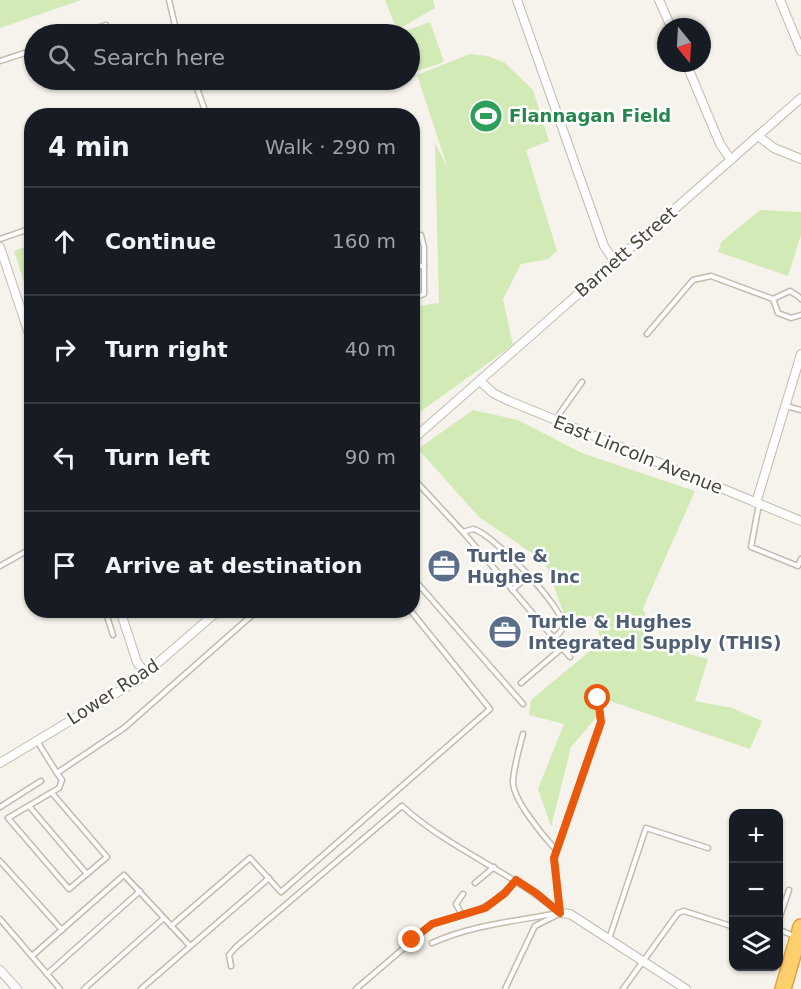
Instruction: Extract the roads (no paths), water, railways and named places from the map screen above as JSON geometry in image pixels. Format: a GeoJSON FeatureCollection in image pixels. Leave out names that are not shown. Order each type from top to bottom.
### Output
{"type":"FeatureCollection","features":[{"type":"Feature","properties":{"kind":"highway"},"geometry":{"type":"LineString","coordinates":[[782,987],[800,932]]}},
{"type":"Feature","properties":{"kind":"street"},"geometry":{"type":"LineString","coordinates":[[517,0],[604,246],[615,262]]}},
{"type":"Feature","properties":{"kind":"street"},"geometry":{"type":"LineString","coordinates":[[659,0],[667,18]]}},
{"type":"Feature","properties":{"kind":"street"},"geometry":{"type":"LineString","coordinates":[[780,0],[801,51]]}},
{"type":"Feature","properties":{"kind":"street"},"geometry":{"type":"LineString","coordinates":[[690,72],[720,144],[731,160]]}},
{"type":"Feature","properties":{"kind":"street","name":"Barnett Street"},"geometry":{"type":"LineString","coordinates":[[420,434],[801,98]]}},
{"type":"Feature","properties":{"kind":"street"},"geometry":{"type":"LineString","coordinates":[[758,136],[774,148],[801,159]]}},
{"type":"Feature","properties":{"kind":"street"},"geometry":{"type":"LineString","coordinates":[[0,247],[24,319]]}},
{"type":"Feature","properties":{"kind":"street"},"geometry":{"type":"LineString","coordinates":[[758,503],[801,354]]}},
{"type":"Feature","properties":{"kind":"street","name":"East Lincoln Avenue"},"geometry":{"type":"LineString","coordinates":[[480,381],[493,393],[507,400],[801,521]]}},
{"type":"Feature","properties":{"kind":"street"},"geometry":{"type":"LineString","coordinates":[[123,618],[137,662],[146,674]]}},
{"type":"Feature","properties":{"kind":"street","name":"Lower Road"},"geometry":{"type":"LineString","coordinates":[[0,763],[146,674],[210,618]]}},
{"type":"Feature","properties":{"kind":"street"},"geometry":{"type":"LineString","coordinates":[[560,913],[570,914],[686,989]]}},
{"type":"Feature","properties":{"kind":"street"},"geometry":{"type":"LineString","coordinates":[[0,970],[16,989]]}},
{"type":"Feature","properties":{"kind":"lane"},"geometry":{"type":"LineString","coordinates":[[169,0],[175,24]]}},
{"type":"Feature","properties":{"kind":"lane"},"geometry":{"type":"LineString","coordinates":[[0,61],[24,53]]}},
{"type":"Feature","properties":{"kind":"lane"},"geometry":{"type":"LineString","coordinates":[[198,90],[204,108]]}},
{"type":"Feature","properties":{"kind":"lane"},"geometry":{"type":"LineString","coordinates":[[0,239],[24,231]]}},
{"type":"Feature","properties":{"kind":"lane"},"geometry":{"type":"LineString","coordinates":[[420,235],[424,248],[424,294],[420,295]]}},
{"type":"Feature","properties":{"kind":"lane"},"geometry":{"type":"LineString","coordinates":[[420,266],[424,265]]}},
{"type":"Feature","properties":{"kind":"lane"},"geometry":{"type":"LineString","coordinates":[[647,334],[693,280],[711,276],[773,299],[790,291],[801,299]]}},
{"type":"Feature","properties":{"kind":"lane"},"geometry":{"type":"LineString","coordinates":[[773,299],[778,313],[791,318],[801,315]]}},
{"type":"Feature","properties":{"kind":"lane"},"geometry":{"type":"LineString","coordinates":[[557,421],[582,382]]}},
{"type":"Feature","properties":{"kind":"lane"},"geometry":{"type":"LineString","coordinates":[[785,406],[801,410]]}},
{"type":"Feature","properties":{"kind":"lane"},"geometry":{"type":"LineString","coordinates":[[420,486],[463,532],[570,657]]}},
{"type":"Feature","properties":{"kind":"lane"},"geometry":{"type":"LineString","coordinates":[[758,503],[752,547],[798,566],[801,559]]}},
{"type":"Feature","properties":{"kind":"lane"},"geometry":{"type":"LineString","coordinates":[[463,532],[472,529],[482,532],[510,556],[551,602],[563,624],[562,629],[554,638]]}},
{"type":"Feature","properties":{"kind":"lane"},"geometry":{"type":"LineString","coordinates":[[0,566],[24,552]]}},
{"type":"Feature","properties":{"kind":"lane"},"geometry":{"type":"LineString","coordinates":[[512,590],[528,576]]}},
{"type":"Feature","properties":{"kind":"lane"},"geometry":{"type":"LineString","coordinates":[[420,586],[523,704]]}},
{"type":"Feature","properties":{"kind":"lane"},"geometry":{"type":"LineString","coordinates":[[108,618],[113,635]]}},
{"type":"Feature","properties":{"kind":"lane"},"geometry":{"type":"LineString","coordinates":[[57,773],[124,728],[249,618]]}},
{"type":"Feature","properties":{"kind":"lane"},"geometry":{"type":"LineString","coordinates":[[171,926],[250,858],[281,892],[490,709],[416,618]]}},
{"type":"Feature","properties":{"kind":"lane"},"geometry":{"type":"LineString","coordinates":[[521,684],[562,648]]}},
{"type":"Feature","properties":{"kind":"lane"},"geometry":{"type":"LineString","coordinates":[[560,913],[554,858],[601,722],[598,698]]}},
{"type":"Feature","properties":{"kind":"lane"},"geometry":{"type":"LineString","coordinates":[[523,734],[512,784],[536,827],[556,850]]}},
{"type":"Feature","properties":{"kind":"lane"},"geometry":{"type":"LineString","coordinates":[[37,741],[62,780],[59,788],[8,818],[69,889],[106,857],[51,793]]}},
{"type":"Feature","properties":{"kind":"lane"},"geometry":{"type":"LineString","coordinates":[[0,807],[41,781]]}},
{"type":"Feature","properties":{"kind":"lane"},"geometry":{"type":"LineString","coordinates":[[29,806],[87,874]]}},
{"type":"Feature","properties":{"kind":"lane"},"geometry":{"type":"LineString","coordinates":[[231,966],[229,956],[236,947],[402,806],[421,823],[516,880],[560,913]]}},
{"type":"Feature","properties":{"kind":"lane"},"geometry":{"type":"LineString","coordinates":[[609,939],[646,828],[708,848]]}},
{"type":"Feature","properties":{"kind":"lane"},"geometry":{"type":"LineString","coordinates":[[0,861],[62,930]]}},
{"type":"Feature","properties":{"kind":"lane"},"geometry":{"type":"LineString","coordinates":[[475,883],[494,867]]}},
{"type":"Feature","properties":{"kind":"lane"},"geometry":{"type":"LineString","coordinates":[[32,956],[124,875],[190,946]]}},
{"type":"Feature","properties":{"kind":"lane"},"geometry":{"type":"LineString","coordinates":[[141,989],[268,878]]}},
{"type":"Feature","properties":{"kind":"lane"},"geometry":{"type":"LineString","coordinates":[[356,989],[432,924],[485,908],[505,893],[516,880]]}},
{"type":"Feature","properties":{"kind":"lane"},"geometry":{"type":"LineString","coordinates":[[780,917],[789,890]]}},
{"type":"Feature","properties":{"kind":"lane"},"geometry":{"type":"LineString","coordinates":[[47,974],[140,891]]}},
{"type":"Feature","properties":{"kind":"lane"},"geometry":{"type":"LineString","coordinates":[[462,915],[456,904],[463,894]]}},
{"type":"Feature","properties":{"kind":"lane"},"geometry":{"type":"LineString","coordinates":[[623,989],[678,913],[684,911],[729,925]]}},
{"type":"Feature","properties":{"kind":"lane"},"geometry":{"type":"LineString","coordinates":[[432,942],[453,933],[475,928],[560,913]]}},
{"type":"Feature","properties":{"kind":"lane"},"geometry":{"type":"LineString","coordinates":[[505,989],[535,926],[560,913]]}},
{"type":"Feature","properties":{"kind":"lane"},"geometry":{"type":"LineString","coordinates":[[84,989],[164,918]]}},
{"type":"Feature","properties":{"kind":"lane"},"geometry":{"type":"LineString","coordinates":[[0,919],[60,989]]}},
{"type":"Feature","properties":{"kind":"lane"},"geometry":{"type":"LineString","coordinates":[[783,930],[800,932]]}},
{"type":"Feature","properties":{"kind":"place","name":"Flannagan Field"},"geometry":{"type":"Point","coordinates":[486,116]}},
{"type":"Feature","properties":{"kind":"place","name":"Turtle & Hughes Inc"},"geometry":{"type":"Point","coordinates":[444,566]}},
{"type":"Feature","properties":{"kind":"place","name":"Turtle & Hughes Integrated Supply (THIS)"},"geometry":{"type":"Point","coordinates":[505,632]}}]}
